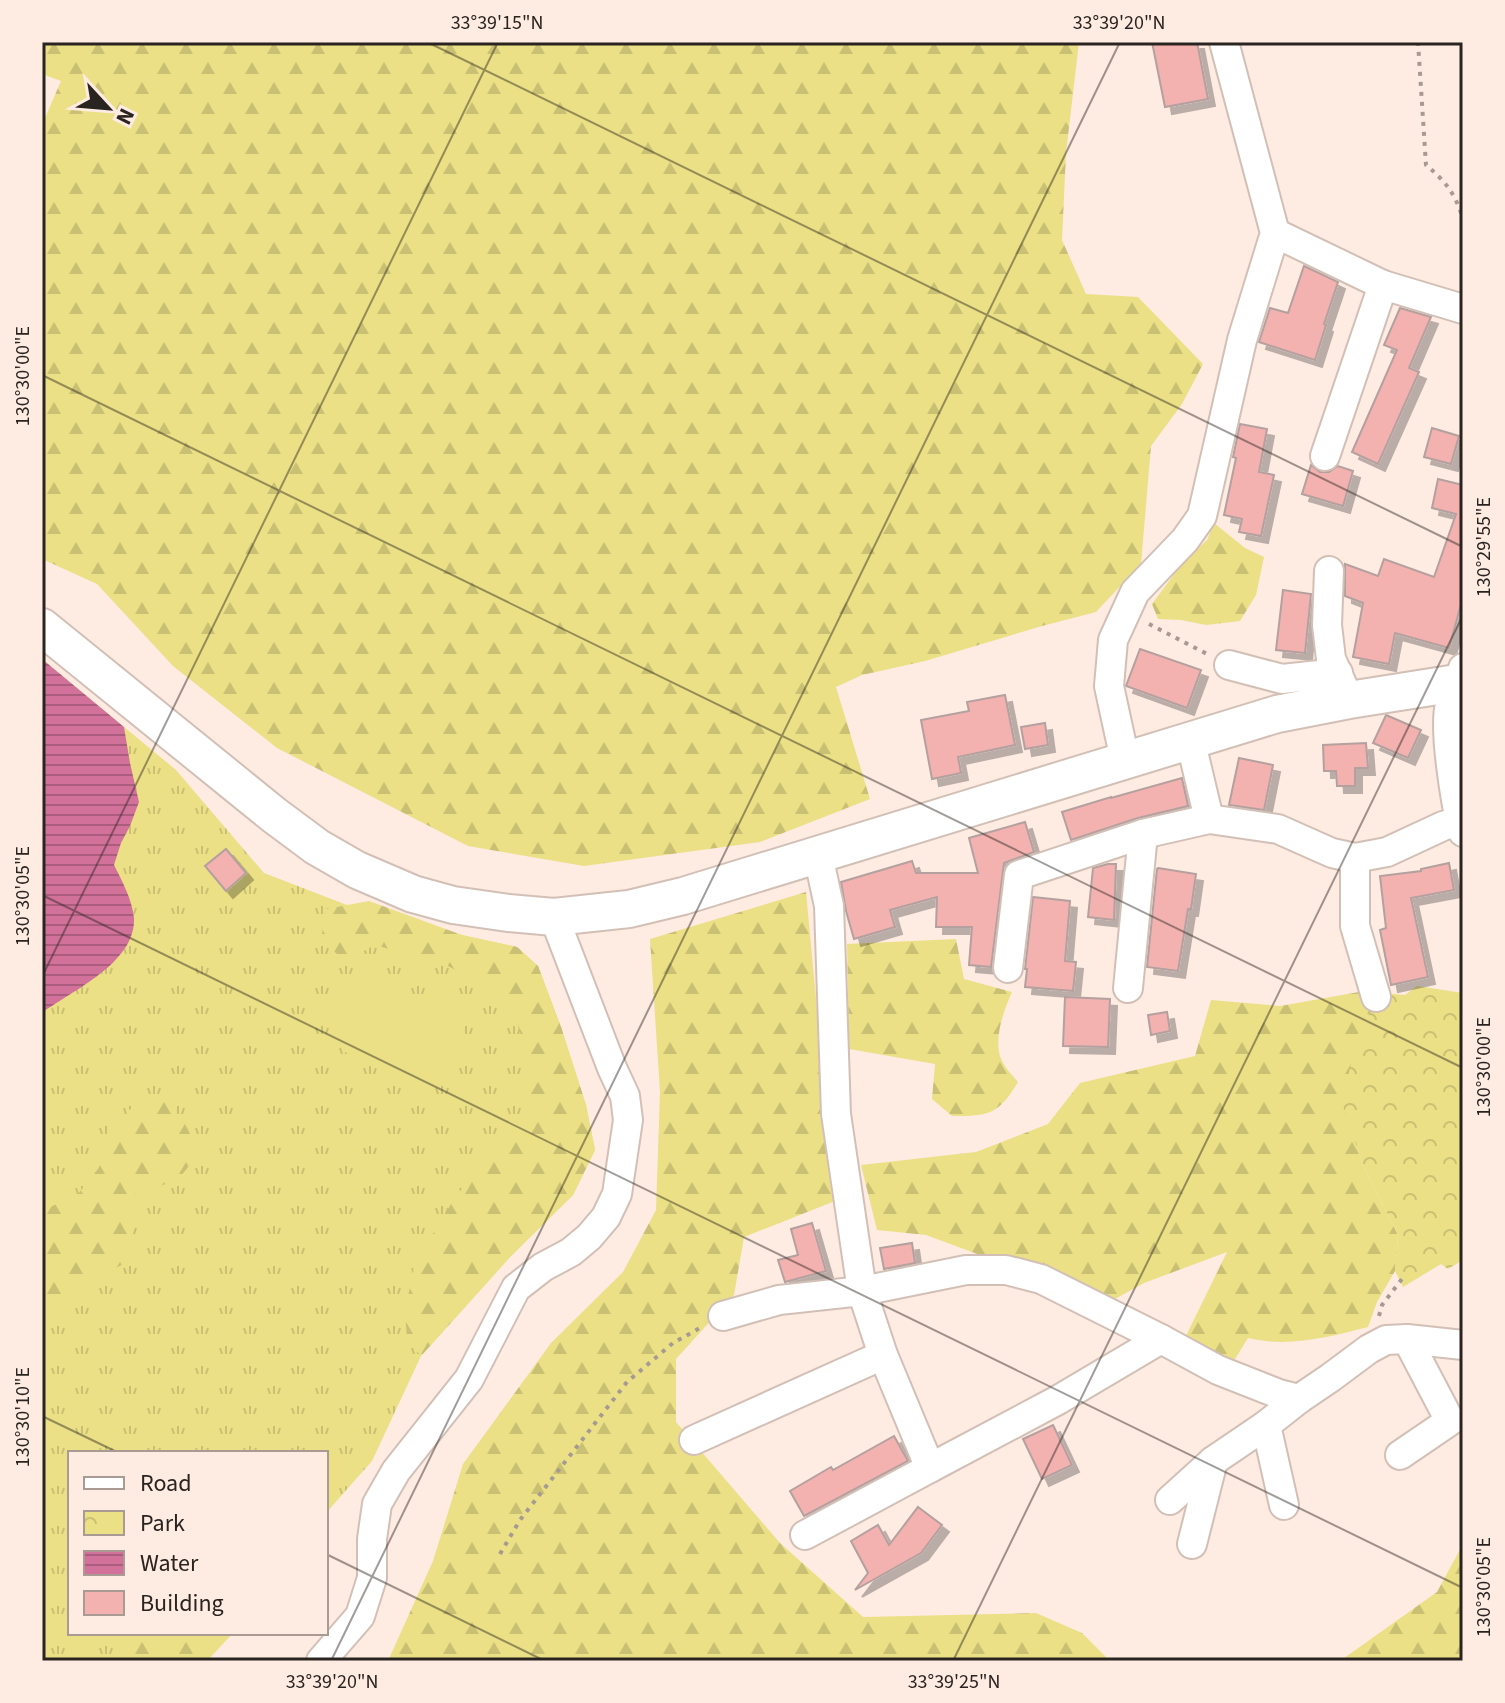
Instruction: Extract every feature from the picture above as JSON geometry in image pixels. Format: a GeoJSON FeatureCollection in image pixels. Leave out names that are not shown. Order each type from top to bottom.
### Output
{"type":"FeatureCollection","features":[{"type":"Feature","properties":{"kind":"street"},"geometry":{"type":"LineString","coordinates":[[1125,760],[1109,686],[1113,640],[1135,592],[1185,540],[1202,516],[1242,340],[1275,233],[1224,42]]}},
{"type":"Feature","properties":{"kind":"street"},"geometry":{"type":"LineString","coordinates":[[1275,233],[1383,285],[1463,309]]}},
{"type":"Feature","properties":{"kind":"street"},"geometry":{"type":"LineString","coordinates":[[1325,456],[1383,285]]}},
{"type":"Feature","properties":{"kind":"street"},"geometry":{"type":"LineString","coordinates":[[1329,571],[1327,625],[1331,659],[1344,686]]}},
{"type":"Feature","properties":{"kind":"street"},"geometry":{"type":"LineString","coordinates":[[42,627],[274,815],[317,847],[357,870],[413,894],[453,905],[554,917],[629,909],[683,896],[1277,714],[1344,686]]}},
{"type":"Feature","properties":{"kind":"street"},"geometry":{"type":"LineString","coordinates":[[1008,968],[1019,875],[1143,834],[1209,819],[1278,829],[1332,853],[1355,858],[1387,852],[1443,826],[1462,826],[1449,748],[1449,707],[1462,677],[1344,686],[1282,679],[1229,665]]}},
{"type":"Feature","properties":{"kind":"street"},"geometry":{"type":"LineString","coordinates":[[1190,739],[1209,819]]}},
{"type":"Feature","properties":{"kind":"street"},"geometry":{"type":"LineString","coordinates":[[1128,988],[1143,834]]}},
{"type":"Feature","properties":{"kind":"street"},"geometry":{"type":"LineString","coordinates":[[818,855],[829,906],[836,1114],[862,1291],[883,1355],[930,1468]]}},
{"type":"Feature","properties":{"kind":"street"},"geometry":{"type":"LineString","coordinates":[[1355,858],[1355,926],[1376,997]]}},
{"type":"Feature","properties":{"kind":"street"},"geometry":{"type":"LineString","coordinates":[[321,1661],[360,1616],[372,1578],[372,1539],[377,1504],[396,1471],[469,1379],[516,1288],[589,1237],[606,1217],[617,1194],[628,1120],[625,1096],[554,917]]}},
{"type":"Feature","properties":{"kind":"street"},"geometry":{"type":"LineString","coordinates":[[723,1316],[779,1300],[862,1291],[966,1270],[1006,1270],[1041,1279],[1218,1370],[1299,1399]]}},
{"type":"Feature","properties":{"kind":"street"},"geometry":{"type":"LineString","coordinates":[[805,1535],[1058,1400],[1161,1339]]}},
{"type":"Feature","properties":{"kind":"street"},"geometry":{"type":"LineString","coordinates":[[1400,1455],[1450,1421],[1407,1339]]}},
{"type":"Feature","properties":{"kind":"street"},"geometry":{"type":"LineString","coordinates":[[1170,1500],[1213,1461],[1386,1340],[1463,1345]]}},
{"type":"Feature","properties":{"kind":"street"},"geometry":{"type":"LineString","coordinates":[[694,1440],[883,1355]]}},
{"type":"Feature","properties":{"kind":"street"},"geometry":{"type":"LineString","coordinates":[[1266,1425],[1284,1505]]}},
{"type":"Feature","properties":{"kind":"street"},"geometry":{"type":"LineString","coordinates":[[1192,1544],[1213,1461]]}},
{"type":"Feature","properties":{"kind":"path"},"geometry":{"type":"LineString","coordinates":[[1418,42],[1426,165],[1443,180],[1456,198],[1463,219]]}},
{"type":"Feature","properties":{"kind":"path"},"geometry":{"type":"LineString","coordinates":[[1127,611],[1229,665]]}},
{"type":"Feature","properties":{"kind":"path"},"geometry":{"type":"LineString","coordinates":[[1369,1349],[1382,1305],[1405,1275]]}},
{"type":"Feature","properties":{"kind":"path"},"geometry":{"type":"LineString","coordinates":[[500,1554],[520,1520],[627,1382],[673,1343],[723,1316]]}},
{"type":"Feature","properties":{"kind":"green space"},"geometry":{"type":"Polygon","coordinates":[[[42,42],[1079,42],[1066,153],[1062,240],[1086,294],[1138,297],[1203,364],[1182,404],[1151,446],[1141,564],[1096,612],[925,661],[862,675],[836,687],[870,799],[760,842],[584,866],[468,846],[277,748],[173,666],[97,584],[42,559],[42,125],[61,81],[42,74],[42,42]]]}},
{"type":"Feature","properties":{"kind":"green space"},"geometry":{"type":"Polygon","coordinates":[[[1214,523],[1245,548],[1264,557],[1256,595],[1240,621],[1206,625],[1158,619],[1152,604],[1181,565],[1207,540],[1214,523]]]}},
{"type":"Feature","properties":{"kind":"green space"},"geometry":{"type":"Polygon","coordinates":[[[42,659],[176,770],[264,873],[378,917],[517,947],[538,966],[586,1105],[595,1150],[573,1195],[511,1256],[421,1356],[372,1461],[328,1511],[328,1451],[68,1451],[68,1635],[222,1635],[201,1661],[42,1661],[42,659]]]}},
{"type":"Feature","properties":{"kind":"green space"},"geometry":{"type":"Polygon","coordinates":[[[806,892],[835,1201],[744,1237],[734,1295],[676,1359],[676,1422],[780,1543],[863,1617],[1036,1613],[1082,1633],[1110,1661],[388,1661],[433,1561],[463,1464],[551,1343],[623,1272],[656,1210],[660,1092],[650,939],[806,892]]]}},
{"type":"Feature","properties":{"kind":"green space"},"geometry":{"type":"Polygon","coordinates":[[[369,901],[462,935],[517,947],[538,966],[586,1105],[595,1150],[573,1195],[511,1256],[421,1356],[407,1340],[405,1311],[415,1263],[456,1196],[490,1157],[526,1126],[529,1060],[509,998],[448,966],[375,945],[345,961],[321,940],[326,909],[369,901]]]}},
{"type":"Feature","properties":{"kind":"green space"},"geometry":{"type":"Polygon","coordinates":[[[956,939],[964,979],[1012,992],[1003,1016],[998,1044],[1002,1061],[1018,1082],[998,1107],[984,1114],[952,1116],[932,1099],[935,1064],[849,1049],[847,944],[956,939]]]}},
{"type":"Feature","properties":{"kind":"green space"},"geometry":{"type":"Polygon","coordinates":[[[373,980],[417,1000],[428,996],[441,998],[458,1013],[463,1024],[462,1046],[452,1067],[444,1075],[426,1084],[414,1085],[361,1062],[342,1048],[331,1027],[334,1006],[349,986],[358,981],[373,980]]]}},
{"type":"Feature","properties":{"kind":"green space"},"geometry":{"type":"Polygon","coordinates":[[[1417,986],[1463,993],[1463,1260],[1448,1269],[1441,1264],[1403,1287],[1395,1271],[1398,1235],[1363,1165],[1342,1103],[1360,1025],[1383,993],[1405,995],[1417,986]]]}},
{"type":"Feature","properties":{"kind":"green space"},"geometry":{"type":"Polygon","coordinates":[[[1359,992],[1376,1006],[1343,1103],[1363,1165],[1398,1235],[1395,1271],[1377,1302],[1368,1327],[1293,1342],[1248,1338],[1227,1372],[1183,1342],[1227,1252],[1144,1283],[1104,1305],[996,1276],[980,1255],[926,1235],[877,1230],[861,1165],[976,1152],[1048,1124],[1080,1083],[1195,1056],[1211,1000],[1280,1006],[1359,992]]]}},
{"type":"Feature","properties":{"kind":"green space"},"geometry":{"type":"Polygon","coordinates":[[[166,1100],[190,1133],[193,1143],[191,1162],[175,1179],[134,1194],[134,1219],[125,1263],[89,1283],[44,1328],[42,1352],[42,1215],[48,1208],[78,1194],[98,1169],[104,1156],[108,1127],[137,1104],[166,1100]]]}},
{"type":"Feature","properties":{"kind":"green space"},"geometry":{"type":"Polygon","coordinates":[[[1463,1544],[1463,1661],[1340,1661],[1437,1592],[1463,1544]]]}},
{"type":"Feature","properties":{"kind":"green space"},"geometry":{"type":"Polygon","coordinates":[[[130,1635],[231,1635],[207,1661],[112,1661],[130,1635]]]}},
{"type":"Feature","properties":{"kind":"water"},"geometry":{"type":"Polygon","coordinates":[[[42,659],[124,727],[139,802],[114,865],[131,904],[134,918],[132,934],[114,962],[42,1013],[42,659]]]}},
{"type":"Feature","properties":{"kind":"building"},"geometry":{"type":"Polygon","coordinates":[[[1152,42],[1197,42],[1208,99],[1165,107],[1152,42]]]}},
{"type":"Feature","properties":{"kind":"building"},"geometry":{"type":"Polygon","coordinates":[[[1304,266],[1338,282],[1315,360],[1259,342],[1270,308],[1288,313],[1304,266]]]}},
{"type":"Feature","properties":{"kind":"building"},"geometry":{"type":"Polygon","coordinates":[[[1400,308],[1431,317],[1409,368],[1419,372],[1378,464],[1352,452],[1397,350],[1384,345],[1400,308]]]}},
{"type":"Feature","properties":{"kind":"building"},"geometry":{"type":"Polygon","coordinates":[[[1240,424],[1267,429],[1259,472],[1274,475],[1261,536],[1239,532],[1242,519],[1224,515],[1240,424]]]}},
{"type":"Feature","properties":{"kind":"building"},"geometry":{"type":"Polygon","coordinates":[[[1432,428],[1459,436],[1451,464],[1424,457],[1432,428]]]}},
{"type":"Feature","properties":{"kind":"building"},"geometry":{"type":"Polygon","coordinates":[[[1311,465],[1320,472],[1329,472],[1338,466],[1353,471],[1343,506],[1302,494],[1311,465]]]}},
{"type":"Feature","properties":{"kind":"building"},"geometry":{"type":"Polygon","coordinates":[[[1438,479],[1463,485],[1463,597],[1449,648],[1395,633],[1389,664],[1353,657],[1363,603],[1345,596],[1345,564],[1378,576],[1384,559],[1434,577],[1456,514],[1432,508],[1438,479]]]}},
{"type":"Feature","properties":{"kind":"building"},"geometry":{"type":"Polygon","coordinates":[[[1283,590],[1311,594],[1305,653],[1276,650],[1283,590]]]}},
{"type":"Feature","properties":{"kind":"building"},"geometry":{"type":"Polygon","coordinates":[[[1140,649],[1201,670],[1187,708],[1126,686],[1140,649]]]}},
{"type":"Feature","properties":{"kind":"building"},"geometry":{"type":"Polygon","coordinates":[[[1005,695],[1015,745],[958,757],[961,773],[932,779],[921,720],[969,711],[967,702],[1005,695]]]}},
{"type":"Feature","properties":{"kind":"building"},"geometry":{"type":"Polygon","coordinates":[[[1386,715],[1421,730],[1408,758],[1373,743],[1386,715]]]}},
{"type":"Feature","properties":{"kind":"building"},"geometry":{"type":"Polygon","coordinates":[[[1045,723],[1048,745],[1025,749],[1021,727],[1045,723]]]}},
{"type":"Feature","properties":{"kind":"building"},"geometry":{"type":"Polygon","coordinates":[[[1366,743],[1368,768],[1355,768],[1355,786],[1337,786],[1336,771],[1324,771],[1323,745],[1366,743]]]}},
{"type":"Feature","properties":{"kind":"building"},"geometry":{"type":"Polygon","coordinates":[[[1239,758],[1273,765],[1264,810],[1229,805],[1239,758]]]}},
{"type":"Feature","properties":{"kind":"building"},"geometry":{"type":"Polygon","coordinates":[[[1182,778],[1188,806],[1138,818],[1071,840],[1062,812],[1182,778]]]}},
{"type":"Feature","properties":{"kind":"building"},"geometry":{"type":"Polygon","coordinates":[[[1025,822],[1034,852],[1004,863],[991,967],[969,965],[972,927],[936,927],[937,897],[890,910],[895,927],[854,939],[841,882],[912,861],[916,873],[978,873],[969,838],[1025,822]]]}},
{"type":"Feature","properties":{"kind":"building"},"geometry":{"type":"Polygon","coordinates":[[[226,849],[246,873],[226,891],[205,866],[226,849]]]}},
{"type":"Feature","properties":{"kind":"building"},"geometry":{"type":"Polygon","coordinates":[[[1449,863],[1454,890],[1411,898],[1428,977],[1391,985],[1380,930],[1386,928],[1380,876],[1421,871],[1449,863]]]}},
{"type":"Feature","properties":{"kind":"building"},"geometry":{"type":"Polygon","coordinates":[[[1116,864],[1114,920],[1088,917],[1093,868],[1116,864]]]}},
{"type":"Feature","properties":{"kind":"building"},"geometry":{"type":"Polygon","coordinates":[[[1158,868],[1196,874],[1178,971],[1147,967],[1158,868]]]}},
{"type":"Feature","properties":{"kind":"building"},"geometry":{"type":"Polygon","coordinates":[[[1033,897],[1070,901],[1065,961],[1076,962],[1073,991],[1025,987],[1033,897]]]}},
{"type":"Feature","properties":{"kind":"building"},"geometry":{"type":"Polygon","coordinates":[[[1065,997],[1110,999],[1108,1047],[1063,1046],[1065,997]]]}},
{"type":"Feature","properties":{"kind":"building"},"geometry":{"type":"Polygon","coordinates":[[[1167,1012],[1170,1031],[1151,1035],[1148,1015],[1167,1012]]]}},
{"type":"Feature","properties":{"kind":"building"},"geometry":{"type":"Polygon","coordinates":[[[812,1223],[826,1271],[785,1282],[778,1260],[798,1255],[791,1229],[812,1223]]]}},
{"type":"Feature","properties":{"kind":"building"},"geometry":{"type":"Polygon","coordinates":[[[912,1243],[915,1263],[884,1269],[880,1248],[912,1243]]]}},
{"type":"Feature","properties":{"kind":"building"},"geometry":{"type":"Polygon","coordinates":[[[1053,1425],[1072,1465],[1042,1479],[1023,1439],[1053,1425]]]}},
{"type":"Feature","properties":{"kind":"building"},"geometry":{"type":"Polygon","coordinates":[[[894,1436],[908,1461],[804,1516],[790,1491],[894,1436]]]}},
{"type":"Feature","properties":{"kind":"building"},"geometry":{"type":"Polygon","coordinates":[[[918,1507],[942,1525],[921,1553],[855,1590],[868,1573],[851,1541],[878,1525],[889,1545],[918,1507]]]}}]}
